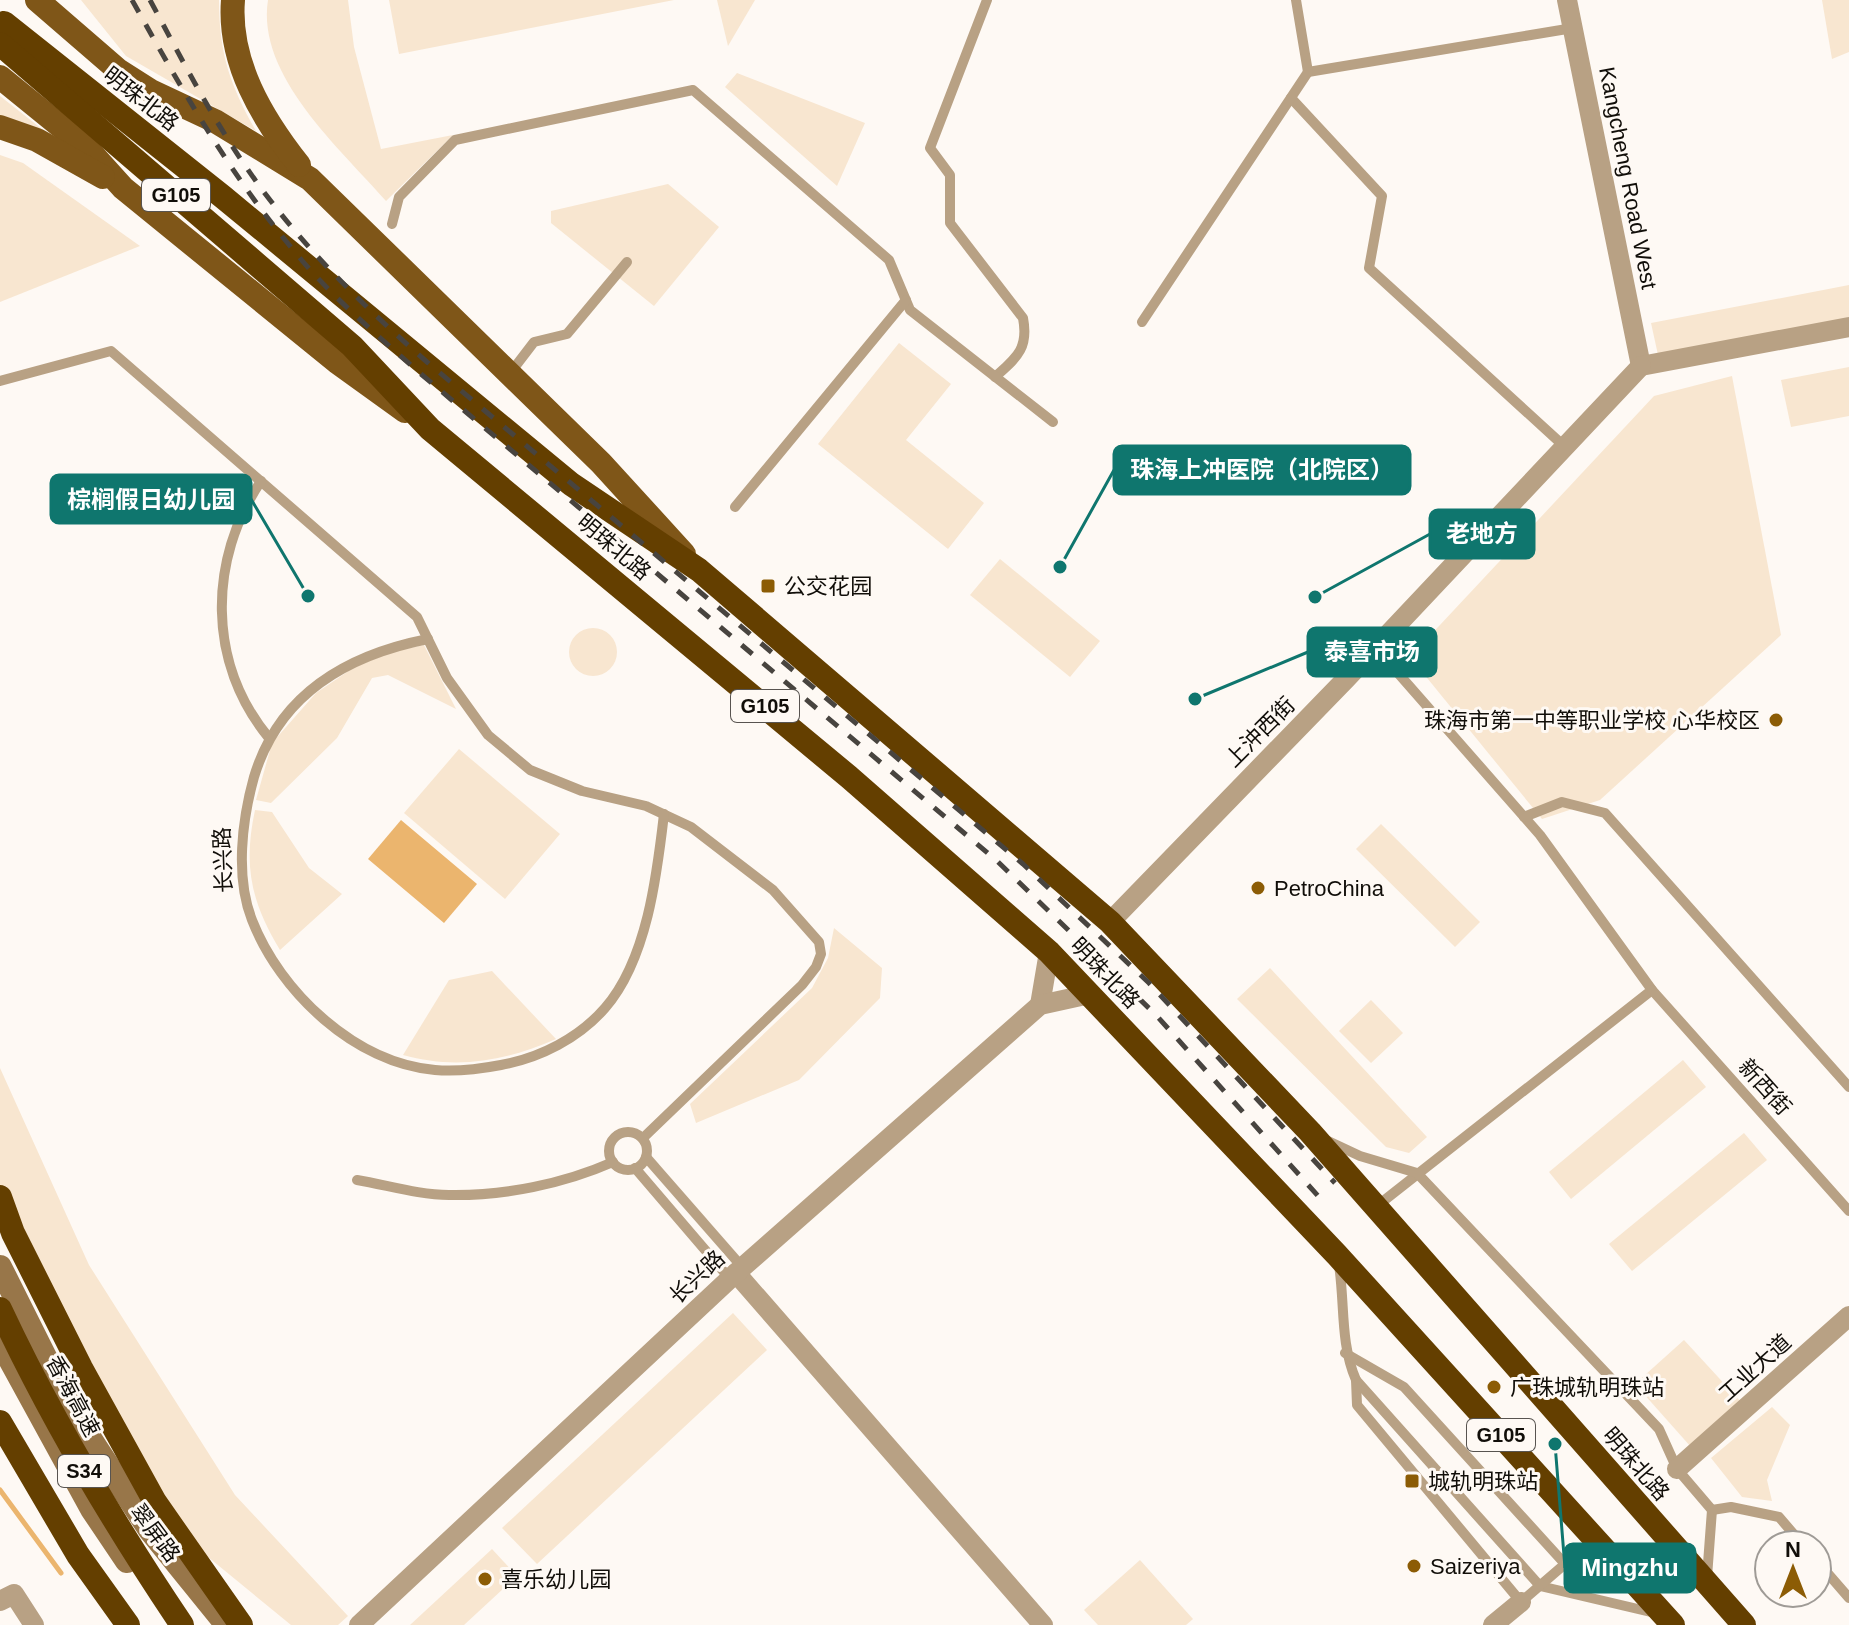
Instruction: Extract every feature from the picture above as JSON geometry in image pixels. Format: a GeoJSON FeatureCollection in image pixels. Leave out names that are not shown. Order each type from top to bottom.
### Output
{"type":"FeatureCollection","features":[{"type":"Feature","properties":{"kind":"highway","name":"明珠北路"},"geometry":{"type":"LineString","coordinates":[[2,33],[352,346],[430,429],[849,777],[1049,952],[1337,1255],[1669,1620]]}},
{"type":"Feature","properties":{"kind":"highway","name":"明珠北路"},"geometry":{"type":"LineString","coordinates":[[2,33],[223,197],[571,484],[699,570],[1110,922],[1310,1132],[1744,1625]]}},
{"type":"Feature","properties":{"kind":"highway"},"geometry":{"type":"LineString","coordinates":[[0,1197],[13,1233],[81,1368],[147,1488],[241,1625]]}},
{"type":"Feature","properties":{"kind":"highway","name":"香海高速"},"geometry":{"type":"LineString","coordinates":[[0,1309],[37,1389],[117,1528],[182,1625]]}},
{"type":"Feature","properties":{"kind":"highway","name":"S34"},"geometry":{"type":"LineString","coordinates":[[0,1422],[78,1555],[128,1625]]}},
{"type":"Feature","properties":{"kind":"main road","name":"明珠北路"},"geometry":{"type":"LineString","coordinates":[[37,0],[118,70],[151,91],[215,121],[310,179],[601,463],[699,570]]}},
{"type":"Feature","properties":{"kind":"main road"},"geometry":{"type":"LineString","coordinates":[[233,0],[231,18],[237,50],[252,94],[275,135],[310,179]]}},
{"type":"Feature","properties":{"kind":"main road","name":"明珠北路"},"geometry":{"type":"LineString","coordinates":[[0,77],[86,147],[123,188],[337,362],[430,429]]}},
{"type":"Feature","properties":{"kind":"main road"},"geometry":{"type":"LineString","coordinates":[[0,127],[37,140],[123,188]]}},
{"type":"Feature","properties":{"kind":"main road","name":"翠屏路"},"geometry":{"type":"LineString","coordinates":[[0,1267],[72,1411],[150,1530],[227,1625]]}},
{"type":"Feature","properties":{"kind":"main road","name":"翠屏路"},"geometry":{"type":"LineString","coordinates":[[0,1341],[92,1509],[173,1625]]}},
{"type":"Feature","properties":{"kind":"street","name":"Kangcheng Road West"},"geometry":{"type":"LineString","coordinates":[[1567,0],[1641,366]]}},
{"type":"Feature","properties":{"kind":"street"},"geometry":{"type":"LineString","coordinates":[[1641,366],[1849,327]]}},
{"type":"Feature","properties":{"kind":"street","name":"上沖西街"},"geometry":{"type":"LineString","coordinates":[[1110,922],[1376,648],[1641,366]]}},
{"type":"Feature","properties":{"kind":"street"},"geometry":{"type":"LineString","coordinates":[[1040,1005],[1049,952]]}},
{"type":"Feature","properties":{"kind":"street","name":"长兴路"},"geometry":{"type":"LineString","coordinates":[[359,1625],[736,1273],[1040,1005],[1090,994]]}},
{"type":"Feature","properties":{"kind":"street"},"geometry":{"type":"LineString","coordinates":[[736,1273],[1043,1625]]}},
{"type":"Feature","properties":{"kind":"street","name":"工业大道"},"geometry":{"type":"LineString","coordinates":[[1677,1469],[1849,1316]]}},
{"type":"Feature","properties":{"kind":"street"},"geometry":{"type":"LineString","coordinates":[[0,1601],[14,1594],[34,1625]]}},
{"type":"Feature","properties":{"kind":"street"},"geometry":{"type":"LineString","coordinates":[[1493,1625],[1521,1602]]}},
{"type":"Feature","properties":{"kind":"lane"},"geometry":{"type":"LineString","coordinates":[[987,0],[930,148],[950,175],[950,223],[1023,318],[1025,333],[1021,354],[995,377]]}},
{"type":"Feature","properties":{"kind":"lane"},"geometry":{"type":"LineString","coordinates":[[1142,322],[1308,72],[1296,0]]}},
{"type":"Feature","properties":{"kind":"lane"},"geometry":{"type":"LineString","coordinates":[[1308,72],[1573,28]]}},
{"type":"Feature","properties":{"kind":"lane"},"geometry":{"type":"LineString","coordinates":[[392,224],[399,197],[455,140],[693,90],[889,260],[910,310],[1053,422]]}},
{"type":"Feature","properties":{"kind":"lane"},"geometry":{"type":"LineString","coordinates":[[1291,98],[1382,196],[1369,268],[1565,447]]}},
{"type":"Feature","properties":{"kind":"lane"},"geometry":{"type":"LineString","coordinates":[[509,374],[534,342],[567,334],[627,262]]}},
{"type":"Feature","properties":{"kind":"lane"},"geometry":{"type":"LineString","coordinates":[[735,507],[906,300]]}},
{"type":"Feature","properties":{"kind":"lane"},"geometry":{"type":"LineString","coordinates":[[0,381],[111,351],[417,617],[447,678],[488,735],[530,770],[582,791],[646,806],[691,827],[773,890],[819,942],[821,954],[802,985],[643,1138]]}},
{"type":"Feature","properties":{"kind":"lane"},"geometry":{"type":"LineString","coordinates":[[261,481],[243,508],[231,538],[224,572],[222,611],[225,650],[234,682],[246,711],[269,738]]}},
{"type":"Feature","properties":{"kind":"lane","name":"长兴路"},"geometry":{"type":"LineString","coordinates":[[428,639],[387,647],[351,662],[315,686],[269,738],[247,801],[243,837],[251,918],[263,942],[317,1015],[390,1058],[434,1070],[477,1069],[526,1060],[570,1039],[606,1007],[630,965],[648,915],[664,814]]}},
{"type":"Feature","properties":{"kind":"lane","name":"新西街"},"geometry":{"type":"LineString","coordinates":[[1376,648],[1524,817],[1652,990],[1849,1211]]}},
{"type":"Feature","properties":{"kind":"lane"},"geometry":{"type":"LineString","coordinates":[[1524,817],[1562,802],[1605,813],[1849,1087]]}},
{"type":"Feature","properties":{"kind":"lane"},"geometry":{"type":"LineString","coordinates":[[1376,1207],[1652,990]]}},
{"type":"Feature","properties":{"kind":"lane"},"geometry":{"type":"LineString","coordinates":[[643,1138],[626,1132],[615,1137],[609,1149],[613,1162],[624,1169],[635,1168],[646,1157]]}},
{"type":"Feature","properties":{"kind":"lane"},"geometry":{"type":"LineString","coordinates":[[1310,1132],[1360,1156],[1417,1173],[1659,1429],[1677,1469],[1712,1510],[1707,1583]]}},
{"type":"Feature","properties":{"kind":"lane"},"geometry":{"type":"LineString","coordinates":[[643,1138],[646,1157],[736,1273]]}},
{"type":"Feature","properties":{"kind":"lane"},"geometry":{"type":"LineString","coordinates":[[357,1180],[448,1195],[529,1187],[585,1174],[613,1162]]}},
{"type":"Feature","properties":{"kind":"lane"},"geometry":{"type":"LineString","coordinates":[[635,1168],[736,1273]]}},
{"type":"Feature","properties":{"kind":"lane"},"geometry":{"type":"LineString","coordinates":[[1337,1255],[1345,1299],[1345,1353],[1356,1380],[1540,1586],[1669,1620]]}},
{"type":"Feature","properties":{"kind":"lane"},"geometry":{"type":"LineString","coordinates":[[1345,1353],[1404,1387],[1565,1564],[1521,1602],[1357,1405],[1356,1380]]}},
{"type":"Feature","properties":{"kind":"lane"},"geometry":{"type":"LineString","coordinates":[[1712,1510],[1731,1507],[1779,1517],[1789,1529]]}},
{"type":"Feature","properties":{"kind":"lane"},"geometry":{"type":"LineString","coordinates":[[1833,1580],[1849,1598]]}},
{"type":"Feature","properties":{"kind":"shaded area"},"geometry":{"type":"Polygon","coordinates":[[[81,0],[219,0],[221,37],[228,68],[239,99],[256,131],[126,56],[81,0]]]}},
{"type":"Feature","properties":{"kind":"shaded area"},"geometry":{"type":"Polygon","coordinates":[[[268,0],[348,0],[354,47],[381,149],[453,135],[386,201],[326,135],[288,83],[275,56],[268,28],[268,0]]]}},
{"type":"Feature","properties":{"kind":"shaded area"},"geometry":{"type":"Polygon","coordinates":[[[389,0],[674,0],[399,54],[389,0]]]}},
{"type":"Feature","properties":{"kind":"shaded area"},"geometry":{"type":"Polygon","coordinates":[[[717,0],[755,0],[728,46],[717,0]]]}},
{"type":"Feature","properties":{"kind":"shaded area"},"geometry":{"type":"Polygon","coordinates":[[[1822,0],[1849,0],[1849,52],[1832,59],[1822,0]]]}},
{"type":"Feature","properties":{"kind":"shaded area"},"geometry":{"type":"Polygon","coordinates":[[[737,73],[865,123],[837,186],[725,87],[737,73]]]}},
{"type":"Feature","properties":{"kind":"shaded area"},"geometry":{"type":"Polygon","coordinates":[[[0,96],[52,137],[0,121],[0,96]]]}},
{"type":"Feature","properties":{"kind":"shaded area"},"geometry":{"type":"Polygon","coordinates":[[[0,155],[23,163],[140,246],[0,302],[0,155]]]}},
{"type":"Feature","properties":{"kind":"shaded area"},"geometry":{"type":"Polygon","coordinates":[[[668,184],[719,227],[654,306],[551,223],[551,211],[668,184]]]}},
{"type":"Feature","properties":{"kind":"shaded area"},"geometry":{"type":"Polygon","coordinates":[[[1849,285],[1849,319],[1658,355],[1651,323],[1849,285]]]}},
{"type":"Feature","properties":{"kind":"shaded area"},"geometry":{"type":"Polygon","coordinates":[[[899,343],[951,384],[906,440],[984,503],[948,549],[818,444],[899,343]]]}},
{"type":"Feature","properties":{"kind":"shaded area"},"geometry":{"type":"Polygon","coordinates":[[[1849,367],[1849,416],[1791,427],[1781,380],[1849,367]]]}},
{"type":"Feature","properties":{"kind":"shaded area"},"geometry":{"type":"Polygon","coordinates":[[[1732,376],[1781,635],[1600,800],[1542,819],[1410,657],[1654,396],[1732,376]]]}},
{"type":"Feature","properties":{"kind":"shaded area"},"geometry":{"type":"Polygon","coordinates":[[[1000,559],[1100,641],[1070,677],[970,595],[1000,559]]]}},
{"type":"Feature","properties":{"kind":"shaded area"},"geometry":{"type":"Polygon","coordinates":[[[593,628],[610,635],[617,652],[610,669],[593,676],[576,669],[569,652],[576,635],[593,628]]]}},
{"type":"Feature","properties":{"kind":"shaded area"},"geometry":{"type":"Polygon","coordinates":[[[424,645],[456,709],[388,675],[372,678],[337,738],[271,803],[256,800],[272,743],[316,693],[353,668],[391,652],[424,645]]]}},
{"type":"Feature","properties":{"kind":"shaded area"},"geometry":{"type":"Polygon","coordinates":[[[459,749],[560,834],[505,899],[404,813],[459,749]]]}},
{"type":"Feature","properties":{"kind":"shaded area"},"geometry":{"type":"Polygon","coordinates":[[[255,810],[272,812],[309,868],[342,894],[280,950],[262,916],[252,883],[250,849],[255,810]]]}},
{"type":"Feature","properties":{"kind":"shaded area"},"geometry":{"type":"Polygon","coordinates":[[[401,820],[477,884],[444,923],[368,859],[401,820]]]}},
{"type":"Feature","properties":{"kind":"shaded area"},"geometry":{"type":"Polygon","coordinates":[[[1381,824],[1480,922],[1455,947],[1356,849],[1381,824]]]}},
{"type":"Feature","properties":{"kind":"shaded area"},"geometry":{"type":"Polygon","coordinates":[[[834,928],[882,968],[880,998],[799,1080],[696,1123],[690,1104],[812,988],[828,958],[834,928]]]}},
{"type":"Feature","properties":{"kind":"shaded area"},"geometry":{"type":"Polygon","coordinates":[[[1270,968],[1427,1137],[1409,1153],[1386,1147],[1237,999],[1270,968]]]}},
{"type":"Feature","properties":{"kind":"shaded area"},"geometry":{"type":"Polygon","coordinates":[[[492,971],[556,1039],[518,1053],[481,1061],[442,1062],[403,1055],[449,980],[492,971]]]}},
{"type":"Feature","properties":{"kind":"shaded area"},"geometry":{"type":"Polygon","coordinates":[[[1371,1000],[1403,1033],[1371,1063],[1339,1031],[1371,1000]]]}},
{"type":"Feature","properties":{"kind":"shaded area"},"geometry":{"type":"Polygon","coordinates":[[[1683,1060],[1706,1087],[1571,1199],[1549,1172],[1683,1060]]]}},
{"type":"Feature","properties":{"kind":"shaded area"},"geometry":{"type":"Polygon","coordinates":[[[0,1068],[89,1265],[235,1495],[348,1616],[338,1625],[291,1625],[164,1521],[0,1209],[0,1068]]]}},
{"type":"Feature","properties":{"kind":"shaded area"},"geometry":{"type":"Polygon","coordinates":[[[1744,1133],[1767,1160],[1632,1271],[1609,1244],[1744,1133]]]}},
{"type":"Feature","properties":{"kind":"shaded area"},"geometry":{"type":"Polygon","coordinates":[[[733,1313],[767,1350],[537,1564],[502,1528],[733,1313]]]}},
{"type":"Feature","properties":{"kind":"shaded area"},"geometry":{"type":"Polygon","coordinates":[[[1684,1340],[1741,1402],[1691,1447],[1635,1384],[1684,1340]]]}},
{"type":"Feature","properties":{"kind":"shaded area"},"geometry":{"type":"Polygon","coordinates":[[[1772,1407],[1790,1425],[1767,1480],[1772,1501],[1742,1497],[1711,1458],[1772,1407]]]}},
{"type":"Feature","properties":{"kind":"shaded area"},"geometry":{"type":"Polygon","coordinates":[[[492,1549],[517,1576],[464,1625],[410,1625],[492,1549]]]}},
{"type":"Feature","properties":{"kind":"shaded area"},"geometry":{"type":"Polygon","coordinates":[[[1140,1560],[1193,1619],[1186,1625],[1098,1625],[1084,1610],[1140,1560]]]}},
{"type":"Feature","properties":{"kind":"waterway"},"geometry":{"type":"LineString","coordinates":[[0,1490],[61,1573]]}},
{"type":"Feature","properties":{"kind":"railway"},"geometry":{"type":"LineString","coordinates":[[132,0],[186,96],[245,188],[305,264],[336,297],[421,374],[996,860],[1156,1015],[1319,1197]]}},
{"type":"Feature","properties":{"kind":"railway"},"geometry":{"type":"LineString","coordinates":[[150,0],[236,152],[288,222],[344,285],[427,362],[1023,864],[1149,983],[1335,1183]]}},
{"type":"Feature","properties":{"kind":"place","name":"珠海上冲医院（北院区）"},"geometry":{"type":"Point","coordinates":[1060,567]}},
{"type":"Feature","properties":{"kind":"place","name":"公交花园"},"geometry":{"type":"Point","coordinates":[768,586]}},
{"type":"Feature","properties":{"kind":"place","name":"棕榈假日幼儿园"},"geometry":{"type":"Point","coordinates":[308,596]}},
{"type":"Feature","properties":{"kind":"place","name":"老地方"},"geometry":{"type":"Point","coordinates":[1315,597]}},
{"type":"Feature","properties":{"kind":"place","name":"泰喜市场"},"geometry":{"type":"Point","coordinates":[1195,699]}},
{"type":"Feature","properties":{"kind":"place","name":"珠海市第一中等职业学校 心华校区"},"geometry":{"type":"Point","coordinates":[1776,720]}},
{"type":"Feature","properties":{"kind":"place","name":"PetroChina"},"geometry":{"type":"Point","coordinates":[1258,888]}},
{"type":"Feature","properties":{"kind":"place","name":"广珠城轨明珠站"},"geometry":{"type":"Point","coordinates":[1494,1387]}},
{"type":"Feature","properties":{"kind":"place","name":"Mingzhu"},"geometry":{"type":"Point","coordinates":[1555,1444]}},
{"type":"Feature","properties":{"kind":"place","name":"城轨明珠站"},"geometry":{"type":"Point","coordinates":[1412,1481]}},
{"type":"Feature","properties":{"kind":"place","name":"Saizeriya"},"geometry":{"type":"Point","coordinates":[1414,1566]}},
{"type":"Feature","properties":{"kind":"place","name":"喜乐幼儿园"},"geometry":{"type":"Point","coordinates":[485,1579]}}]}
